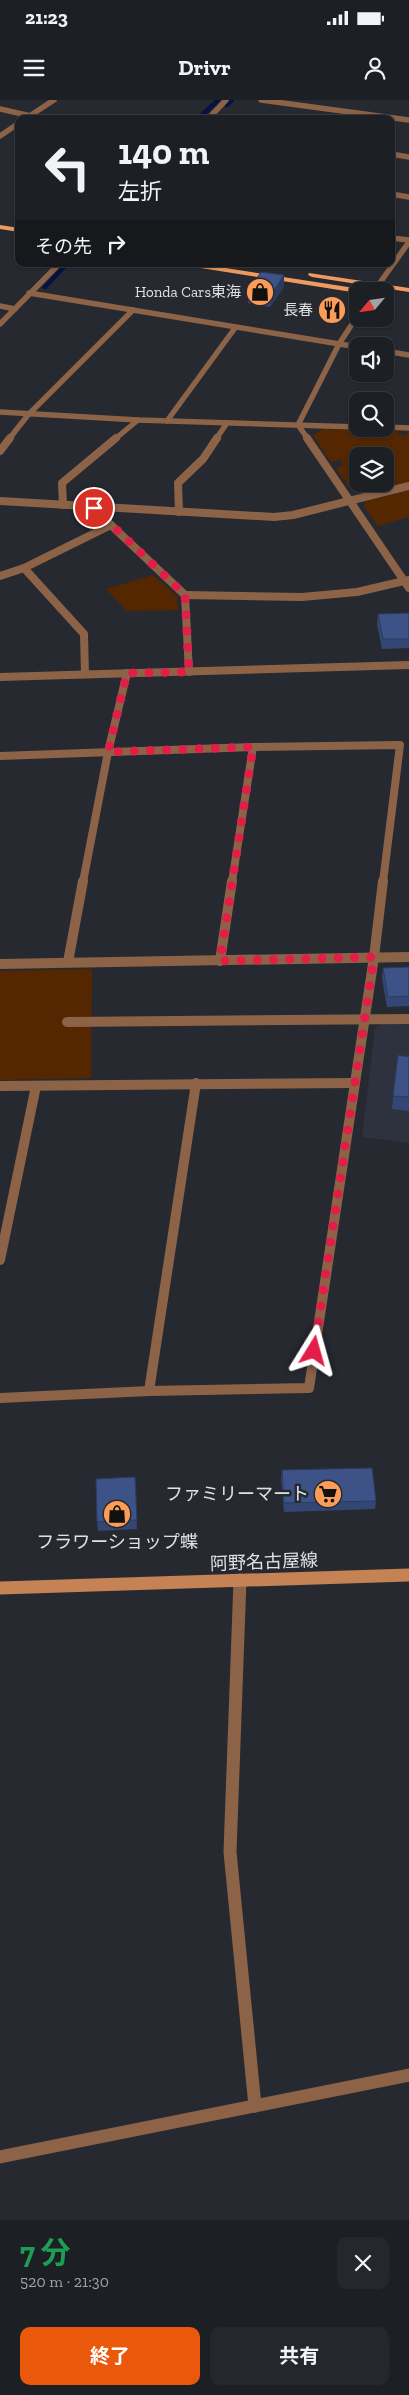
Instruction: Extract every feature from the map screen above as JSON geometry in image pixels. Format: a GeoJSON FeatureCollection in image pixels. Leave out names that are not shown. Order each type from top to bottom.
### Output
{"type":"FeatureCollection","features":[{"type":"Feature","properties":{"kind":"main road"},"geometry":{"type":"LineString","coordinates":[[0,227],[15,229]]}},
{"type":"Feature","properties":{"kind":"main road"},"geometry":{"type":"LineString","coordinates":[[0,234],[15,236]]}},
{"type":"Feature","properties":{"kind":"main road"},"geometry":{"type":"LineString","coordinates":[[207,267],[349,289]]}},
{"type":"Feature","properties":{"kind":"main road"},"geometry":{"type":"LineString","coordinates":[[258,267],[349,283]]}},
{"type":"Feature","properties":{"kind":"main road"},"geometry":{"type":"LineString","coordinates":[[394,289],[409,290]]}},
{"type":"Feature","properties":{"kind":"main road"},"geometry":{"type":"LineString","coordinates":[[394,296],[409,298]]}},
{"type":"Feature","properties":{"kind":"main road","name":"阿野名古屋線"},"geometry":{"type":"LineString","coordinates":[[0,1588],[409,1575]]}},
{"type":"Feature","properties":{"kind":"street"},"geometry":{"type":"LineString","coordinates":[[31,115],[54,100]]}},
{"type":"Feature","properties":{"kind":"street"},"geometry":{"type":"LineString","coordinates":[[212,115],[226,100]]}},
{"type":"Feature","properties":{"kind":"street"},"geometry":{"type":"LineString","coordinates":[[261,100],[372,115]]}},
{"type":"Feature","properties":{"kind":"street"},"geometry":{"type":"LineString","coordinates":[[0,109],[21,115]]}},
{"type":"Feature","properties":{"kind":"street"},"geometry":{"type":"LineString","coordinates":[[395,118],[409,120]]}},
{"type":"Feature","properties":{"kind":"street"},"geometry":{"type":"LineString","coordinates":[[0,136],[15,126]]}},
{"type":"Feature","properties":{"kind":"street"},"geometry":{"type":"LineString","coordinates":[[395,155],[409,157]]}},
{"type":"Feature","properties":{"kind":"street"},"geometry":{"type":"LineString","coordinates":[[395,195],[409,197]]}},
{"type":"Feature","properties":{"kind":"street"},"geometry":{"type":"LineString","coordinates":[[395,239],[409,241],[395,261]]}},
{"type":"Feature","properties":{"kind":"street"},"geometry":{"type":"LineString","coordinates":[[0,324],[55,267]]}},
{"type":"Feature","properties":{"kind":"street"},"geometry":{"type":"LineString","coordinates":[[380,282],[391,267]]}},
{"type":"Feature","properties":{"kind":"street"},"geometry":{"type":"LineString","coordinates":[[29,293],[349,346]]}},
{"type":"Feature","properties":{"kind":"street"},"geometry":{"type":"LineString","coordinates":[[0,306],[15,308]]}},
{"type":"Feature","properties":{"kind":"street"},"geometry":{"type":"LineString","coordinates":[[0,451],[28,415],[133,310]]}},
{"type":"Feature","properties":{"kind":"street"},"geometry":{"type":"LineString","coordinates":[[167,421],[235,328]]}},
{"type":"Feature","properties":{"kind":"street"},"geometry":{"type":"LineString","coordinates":[[298,425],[339,344],[349,328]]}},
{"type":"Feature","properties":{"kind":"street"},"geometry":{"type":"LineString","coordinates":[[394,352],[409,355]]}},
{"type":"Feature","properties":{"kind":"street"},"geometry":{"type":"LineString","coordinates":[[0,412],[138,420],[349,427]]}},
{"type":"Feature","properties":{"kind":"street"},"geometry":{"type":"LineString","coordinates":[[63,505],[62,483],[138,420]]}},
{"type":"Feature","properties":{"kind":"street"},"geometry":{"type":"LineString","coordinates":[[179,512],[178,483],[203,459],[227,423]]}},
{"type":"Feature","properties":{"kind":"street"},"geometry":{"type":"LineString","coordinates":[[298,425],[407,580],[409,588]]}},
{"type":"Feature","properties":{"kind":"street"},"geometry":{"type":"LineString","coordinates":[[394,428],[409,428]]}},
{"type":"Feature","properties":{"kind":"street"},"geometry":{"type":"LineString","coordinates":[[0,501],[94,508],[274,517],[352,501],[409,486]]}},
{"type":"Feature","properties":{"kind":"street"},"geometry":{"type":"LineString","coordinates":[[94,508],[185,595],[302,597],[357,592],[407,580]]}},
{"type":"Feature","properties":{"kind":"street"},"geometry":{"type":"LineString","coordinates":[[0,576],[24,568],[111,525]]}},
{"type":"Feature","properties":{"kind":"street"},"geometry":{"type":"LineString","coordinates":[[24,568],[84,634],[86,674]]}},
{"type":"Feature","properties":{"kind":"street"},"geometry":{"type":"LineString","coordinates":[[185,595],[189,672]]}},
{"type":"Feature","properties":{"kind":"street"},"geometry":{"type":"LineString","coordinates":[[0,677],[409,665]]}},
{"type":"Feature","properties":{"kind":"street"},"geometry":{"type":"LineString","coordinates":[[68,962],[108,752],[127,673]]}},
{"type":"Feature","properties":{"kind":"street"},"geometry":{"type":"LineString","coordinates":[[0,756],[253,747],[400,745],[374,957],[353,1083],[309,1388],[149,1391],[0,1398]]}},
{"type":"Feature","properties":{"kind":"street"},"geometry":{"type":"LineString","coordinates":[[220,961],[253,747]]}},
{"type":"Feature","properties":{"kind":"street"},"geometry":{"type":"LineString","coordinates":[[0,964],[409,957]]}},
{"type":"Feature","properties":{"kind":"street"},"geometry":{"type":"LineString","coordinates":[[68,1022],[409,1019]]}},
{"type":"Feature","properties":{"kind":"street"},"geometry":{"type":"LineString","coordinates":[[149,1391],[196,1083]]}},
{"type":"Feature","properties":{"kind":"street"},"geometry":{"type":"LineString","coordinates":[[0,1086],[353,1083]]}},
{"type":"Feature","properties":{"kind":"street"},"geometry":{"type":"LineString","coordinates":[[0,1260],[36,1086]]}},
{"type":"Feature","properties":{"kind":"street"},"geometry":{"type":"LineString","coordinates":[[240,1580],[230,1852],[256,2106]]}},
{"type":"Feature","properties":{"kind":"street"},"geometry":{"type":"LineString","coordinates":[[0,2157],[409,2075]]}},
{"type":"Feature","properties":{"kind":"shaded area"},"geometry":{"type":"Polygon","coordinates":[[[324,429],[349,430],[349,437],[394,437],[394,431],[398,431],[398,435],[407,435],[407,431],[409,431],[409,482],[394,486],[394,447],[349,447],[349,487],[336,468],[344,465],[341,460],[331,462],[313,435],[324,429]]]}},
{"type":"Feature","properties":{"kind":"shaded area"},"geometry":{"type":"Polygon","coordinates":[[[409,490],[409,517],[378,526],[363,505],[367,501],[409,490]]]}},
{"type":"Feature","properties":{"kind":"shaded area"},"geometry":{"type":"Polygon","coordinates":[[[153,575],[177,596],[178,610],[127,611],[106,589],[153,575]]]}},
{"type":"Feature","properties":{"kind":"shaded area"},"geometry":{"type":"Polygon","coordinates":[[[92,969],[91,1078],[0,1080],[0,971],[92,969]]]}},
{"type":"Feature","properties":{"kind":"shaded area"},"geometry":{"type":"Polygon","coordinates":[[[383,1023],[409,1023],[409,1143],[362,1137],[375,1028],[383,1023]]]}},
{"type":"Feature","properties":{"kind":"building"},"geometry":{"type":"Polygon","coordinates":[[[261,272],[284,275],[271,295],[248,291],[261,272]]]}},
{"type":"Feature","properties":{"kind":"building"},"geometry":{"type":"Polygon","coordinates":[[[409,613],[409,639],[383,639],[378,614],[409,613]]]}},
{"type":"Feature","properties":{"kind":"building"},"geometry":{"type":"Polygon","coordinates":[[[409,967],[409,996],[388,997],[383,968],[409,967]]]}},
{"type":"Feature","properties":{"kind":"building"},"geometry":{"type":"Polygon","coordinates":[[[398,1055],[409,1057],[409,1097],[393,1096],[398,1055]]]}},
{"type":"Feature","properties":{"kind":"building","name":"ファミリーマート"},"geometry":{"type":"Polygon","coordinates":[[[372,1468],[376,1501],[284,1503],[282,1470],[372,1468]]]}},
{"type":"Feature","properties":{"kind":"building","name":"フラワーショップ蝶"},"geometry":{"type":"Polygon","coordinates":[[[135,1477],[137,1520],[97,1522],[96,1479],[135,1477]]]}},
{"type":"Feature","properties":{"kind":"waterway"},"geometry":{"type":"LineString","coordinates":[[202,115],[218,100]]}},
{"type":"Feature","properties":{"kind":"waterway"},"geometry":{"type":"LineString","coordinates":[[227,105],[232,100]]}},
{"type":"Feature","properties":{"kind":"waterway"},"geometry":{"type":"LineString","coordinates":[[45,287],[64,267]]}},
{"type":"Feature","properties":{"kind":"place","name":"Honda Cars東海"},"geometry":{"type":"Point","coordinates":[260,292]}},
{"type":"Feature","properties":{"kind":"place","name":"長春"},"geometry":{"type":"Point","coordinates":[332,310]}},
{"type":"Feature","properties":{"kind":"place","name":"ファミリーマート"},"geometry":{"type":"Point","coordinates":[328,1494]}},
{"type":"Feature","properties":{"kind":"place","name":"フラワーショップ蝶"},"geometry":{"type":"Point","coordinates":[117,1514]}},
{"type":"Feature","properties":{"kind":"route"},"geometry":{"type":"LineString","coordinates":[[94,508],[185,595],[189,672],[127,673],[108,752],[253,747],[220,961],[374,957],[353,1083],[314,1351]]}}]}
